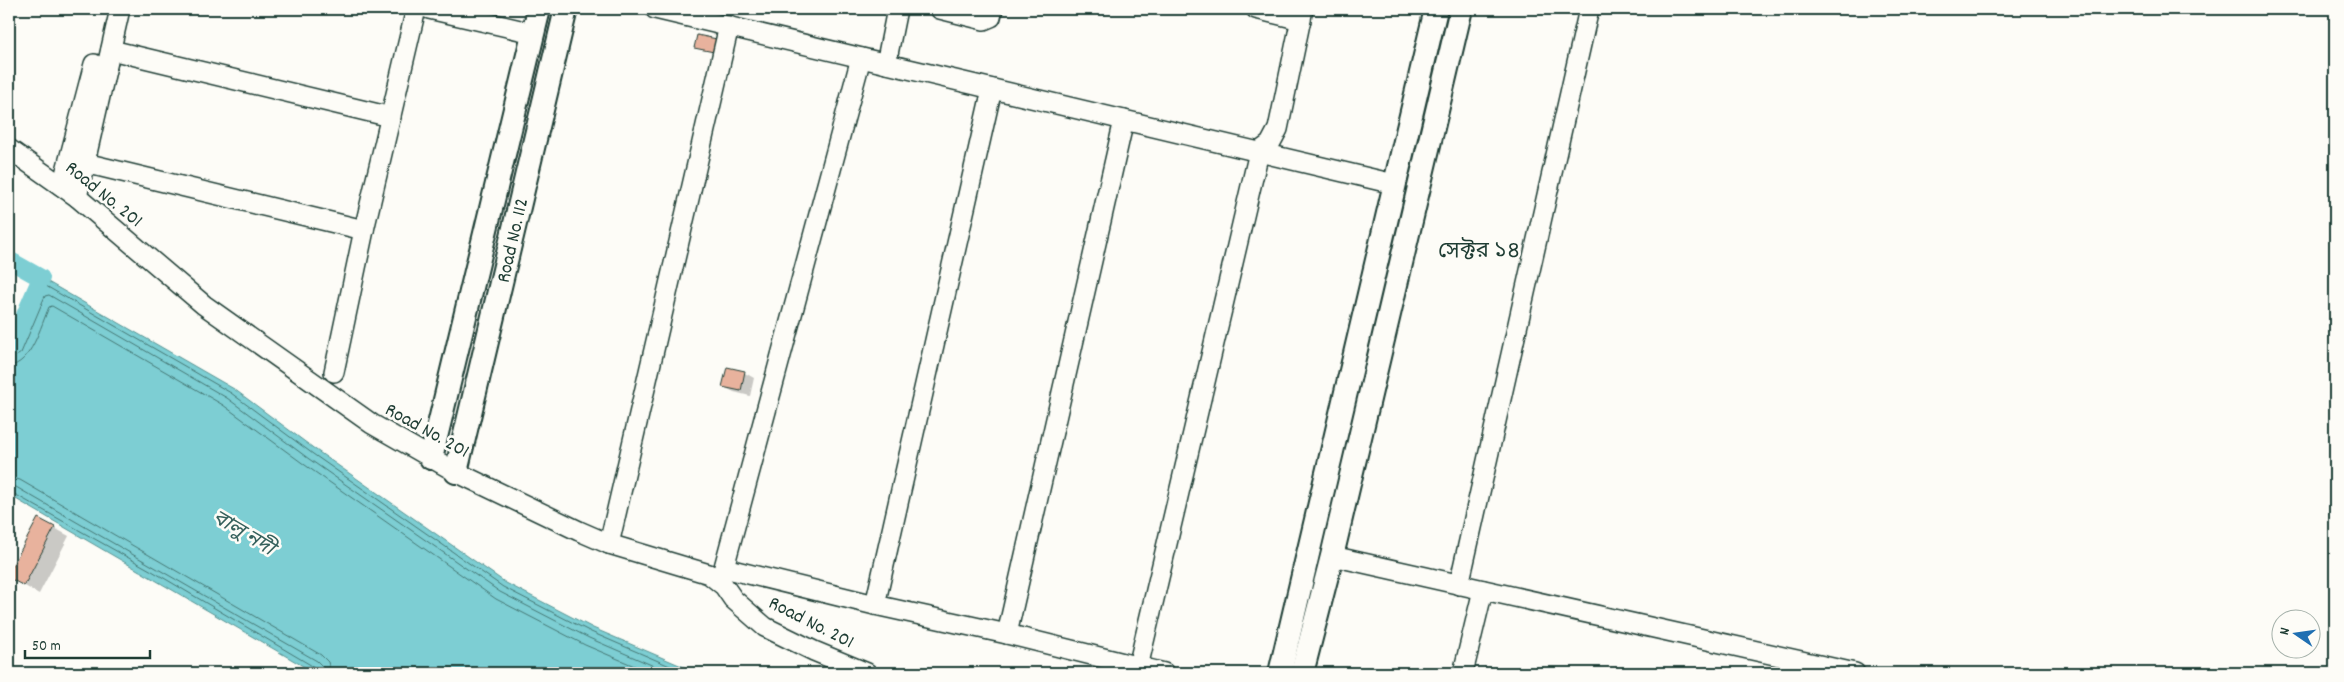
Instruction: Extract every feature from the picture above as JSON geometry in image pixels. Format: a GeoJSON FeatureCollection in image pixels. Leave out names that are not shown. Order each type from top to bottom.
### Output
{"type":"FeatureCollection","features":[{"type":"Feature","properties":{"kind":"street"},"geometry":{"type":"LineString","coordinates":[[70,192],[108,9]]}},
{"type":"Feature","properties":{"kind":"street"},"geometry":{"type":"LineString","coordinates":[[70,192],[85,163],[120,9]]}},
{"type":"Feature","properties":{"kind":"street"},"geometry":{"type":"LineString","coordinates":[[334,372],[364,230],[416,9]]}},
{"type":"Feature","properties":{"kind":"street"},"geometry":{"type":"LineString","coordinates":[[429,9],[533,33]]}},
{"type":"Feature","properties":{"kind":"street","name":"Road No. 112"},"geometry":{"type":"LineString","coordinates":[[431,458],[533,33],[536,9]]}},
{"type":"Feature","properties":{"kind":"street","name":"Road No. 112"},"geometry":{"type":"LineString","coordinates":[[456,472],[566,9]]}},
{"type":"Feature","properties":{"kind":"street"},"geometry":{"type":"LineString","coordinates":[[655,9],[1394,184]]}},
{"type":"Feature","properties":{"kind":"street"},"geometry":{"type":"LineString","coordinates":[[886,64],[897,9]]}},
{"type":"Feature","properties":{"kind":"street"},"geometry":{"type":"LineString","coordinates":[[940,9],[984,20],[991,17],[993,9]]}},
{"type":"Feature","properties":{"kind":"street"},"geometry":{"type":"LineString","coordinates":[[1138,667],[1260,152],[1270,144],[1278,129],[1302,14],[1256,9]]}},
{"type":"Feature","properties":{"kind":"street"},"geometry":{"type":"LineString","coordinates":[[1280,673],[1436,9]]}},
{"type":"Feature","properties":{"kind":"street"},"geometry":{"type":"LineString","coordinates":[[1302,673],[1332,556],[1461,9]]}},
{"type":"Feature","properties":{"kind":"street"},"geometry":{"type":"LineString","coordinates":[[1459,585],[1589,9]]}},
{"type":"Feature","properties":{"kind":"street"},"geometry":{"type":"LineString","coordinates":[[609,544],[729,26]]}},
{"type":"Feature","properties":{"kind":"street"},"geometry":{"type":"LineString","coordinates":[[111,50],[391,117]]}},
{"type":"Feature","properties":{"kind":"street"},"geometry":{"type":"LineString","coordinates":[[861,58],[722,575],[875,605],[1007,634],[1164,673]]}},
{"type":"Feature","properties":{"kind":"street"},"geometry":{"type":"LineString","coordinates":[[875,605],[992,89]]}},
{"type":"Feature","properties":{"kind":"street"},"geometry":{"type":"LineString","coordinates":[[1007,634],[1124,120]]}},
{"type":"Feature","properties":{"kind":"street","name":"Road No. 201"},"geometry":{"type":"LineString","coordinates":[[9,149],[70,192],[204,305],[372,424],[456,472],[531,509],[609,544],[708,574],[722,575],[733,599],[764,627],[814,651],[867,673]]}},
{"type":"Feature","properties":{"kind":"street"},"geometry":{"type":"LineString","coordinates":[[85,163],[364,230]]}},
{"type":"Feature","properties":{"kind":"street"},"geometry":{"type":"LineString","coordinates":[[1332,556],[1854,673]]}},
{"type":"Feature","properties":{"kind":"street"},"geometry":{"type":"LineString","coordinates":[[1463,673],[1483,590]]}},
{"type":"Feature","properties":{"kind":"water","name":"বালু নদী"},"geometry":{"type":"Polygon","coordinates":[[[41,278],[234,389],[316,450],[506,583],[593,628],[698,673],[315,673],[9,495],[9,352],[41,278]]]}},
{"type":"Feature","properties":{"kind":"building"},"geometry":{"type":"Polygon","coordinates":[[[697,35],[717,39],[714,52],[694,48],[697,35]]]}},
{"type":"Feature","properties":{"kind":"building"},"geometry":{"type":"Polygon","coordinates":[[[727,367],[745,371],[741,391],[722,387],[727,367]]]}},
{"type":"Feature","properties":{"kind":"building"},"geometry":{"type":"Polygon","coordinates":[[[38,518],[55,527],[24,586],[9,578],[9,572],[38,518]]]}},
{"type":"Feature","properties":{"kind":"waterway"},"geometry":{"type":"LineString","coordinates":[[9,260],[41,278],[9,352]]}},
{"type":"Feature","properties":{"kind":"district","name":"সেক্টর ১৪"},"geometry":{"type":"Point","coordinates":[1479,249]}}]}
